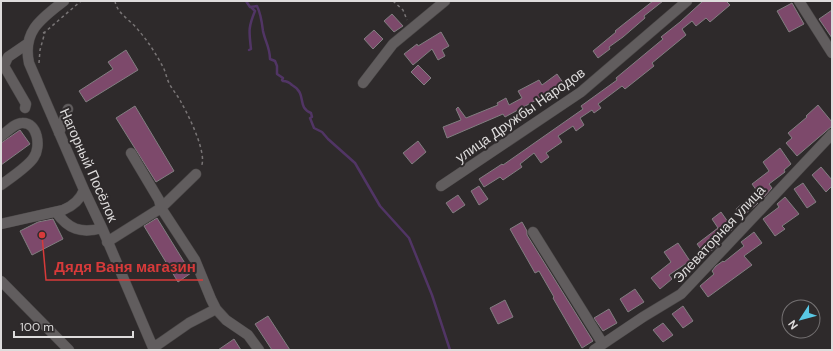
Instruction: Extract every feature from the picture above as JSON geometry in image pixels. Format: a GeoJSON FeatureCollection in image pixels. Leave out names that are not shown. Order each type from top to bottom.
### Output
{"type":"FeatureCollection","features":[{"type":"Feature","properties":{"kind":"street"},"geometry":{"type":"LineString","coordinates":[[25,108],[26,104],[4,66],[8,57],[27,44],[31,32],[36,26],[64,1]]}},
{"type":"Feature","properties":{"kind":"street"},"geometry":{"type":"LineString","coordinates":[[363,82],[392,44],[445,1]]}},
{"type":"Feature","properties":{"kind":"street","name":"улица Дружбы Народов"},"geometry":{"type":"LineString","coordinates":[[440,186],[581,92],[687,1]]}},
{"type":"Feature","properties":{"kind":"street"},"geometry":{"type":"LineString","coordinates":[[799,1],[832,53]]}},
{"type":"Feature","properties":{"kind":"street","name":"Нагорный Посёлок"},"geometry":{"type":"LineString","coordinates":[[27,44],[29,63],[102,228],[153,349]]}},
{"type":"Feature","properties":{"kind":"street"},"geometry":{"type":"LineString","coordinates":[[59,133],[68,109]]}},
{"type":"Feature","properties":{"kind":"street"},"geometry":{"type":"LineString","coordinates":[[1,136],[17,124],[25,123],[32,127],[36,135],[38,146],[32,161],[1,185]]}},
{"type":"Feature","properties":{"kind":"street","name":"Элеваторная улица"},"geometry":{"type":"LineString","coordinates":[[594,350],[643,316],[681,294],[832,134]]}},
{"type":"Feature","properties":{"kind":"street"},"geometry":{"type":"LineString","coordinates":[[131,153],[159,200],[161,208],[195,260],[216,309],[226,320],[248,335],[259,350]]}},
{"type":"Feature","properties":{"kind":"street"},"geometry":{"type":"LineString","coordinates":[[107,242],[161,208],[196,174]]}},
{"type":"Feature","properties":{"kind":"street"},"geometry":{"type":"LineString","coordinates":[[1,224],[67,209],[80,199],[84,190]]}},
{"type":"Feature","properties":{"kind":"street"},"geometry":{"type":"LineString","coordinates":[[56,212],[65,223],[75,228],[92,230],[102,228]]}},
{"type":"Feature","properties":{"kind":"street"},"geometry":{"type":"LineString","coordinates":[[533,232],[603,344]]}},
{"type":"Feature","properties":{"kind":"street"},"geometry":{"type":"LineString","coordinates":[[1,281],[69,350]]}},
{"type":"Feature","properties":{"kind":"street"},"geometry":{"type":"LineString","coordinates":[[153,349],[190,323],[216,309]]}},
{"type":"Feature","properties":{"kind":"path"},"geometry":{"type":"LineString","coordinates":[[42,34],[81,1]]}},
{"type":"Feature","properties":{"kind":"path"},"geometry":{"type":"LineString","coordinates":[[115,1],[119,12],[139,30],[149,44],[163,68],[169,83],[182,103],[202,151],[202,164],[196,174]]}},
{"type":"Feature","properties":{"kind":"path"},"geometry":{"type":"LineString","coordinates":[[393,1],[403,10],[411,29]]}},
{"type":"Feature","properties":{"kind":"path"},"geometry":{"type":"LineString","coordinates":[[35,67],[40,62],[40,50],[45,32]]}},
{"type":"Feature","properties":{"kind":"building"},"geometry":{"type":"Polygon","coordinates":[[[653,1],[663,1],[644,16],[645,18],[609,47],[610,49],[598,58],[593,51],[616,32],[615,31],[653,1]]]}},
{"type":"Feature","properties":{"kind":"building"},"geometry":{"type":"Polygon","coordinates":[[[703,1],[726,1],[730,5],[710,22],[706,18],[696,26],[692,21],[682,29],[686,35],[652,63],[654,66],[625,89],[622,86],[598,104],[601,108],[594,113],[592,110],[580,118],[584,125],[576,131],[573,126],[558,136],[562,142],[546,153],[549,157],[541,163],[534,153],[520,164],[522,167],[503,180],[500,177],[484,187],[479,179],[502,164],[503,165],[583,109],[581,106],[617,80],[616,78],[663,39],[661,37],[703,1]]]}},
{"type":"Feature","properties":{"kind":"building"},"geometry":{"type":"Polygon","coordinates":[[[792,3],[804,24],[789,32],[777,11],[792,3]]]}},
{"type":"Feature","properties":{"kind":"building"},"geometry":{"type":"Polygon","coordinates":[[[832,10],[832,38],[819,19],[832,10]]]}},
{"type":"Feature","properties":{"kind":"building"},"geometry":{"type":"Polygon","coordinates":[[[392,14],[403,26],[394,32],[384,21],[392,14]]]}},
{"type":"Feature","properties":{"kind":"building"},"geometry":{"type":"Polygon","coordinates":[[[374,30],[383,39],[373,49],[364,39],[374,30]]]}},
{"type":"Feature","properties":{"kind":"building"},"geometry":{"type":"Polygon","coordinates":[[[441,32],[449,46],[442,50],[445,56],[438,60],[432,49],[413,65],[404,54],[417,44],[418,46],[441,32]]]}},
{"type":"Feature","properties":{"kind":"building"},"geometry":{"type":"Polygon","coordinates":[[[126,50],[138,70],[86,102],[79,91],[113,69],[108,62],[126,50]]]}},
{"type":"Feature","properties":{"kind":"building"},"geometry":{"type":"Polygon","coordinates":[[[418,65],[431,78],[424,85],[411,72],[418,65]]]}},
{"type":"Feature","properties":{"kind":"building"},"geometry":{"type":"Polygon","coordinates":[[[557,74],[566,87],[555,95],[553,91],[505,117],[503,114],[447,138],[443,127],[461,120],[456,109],[458,107],[466,118],[498,105],[497,103],[506,98],[509,105],[522,98],[518,91],[539,80],[542,85],[557,74]]]}},
{"type":"Feature","properties":{"kind":"building"},"geometry":{"type":"Polygon","coordinates":[[[818,105],[832,122],[832,126],[797,156],[786,143],[792,138],[788,133],[807,117],[806,116],[818,105]]]}},
{"type":"Feature","properties":{"kind":"building"},"geometry":{"type":"Polygon","coordinates":[[[135,106],[174,171],[156,182],[116,118],[135,106]]]}},
{"type":"Feature","properties":{"kind":"building"},"geometry":{"type":"Polygon","coordinates":[[[20,130],[30,144],[1,165],[1,143],[20,130]]]}},
{"type":"Feature","properties":{"kind":"building"},"geometry":{"type":"Polygon","coordinates":[[[418,141],[426,152],[412,164],[403,153],[418,141]]]}},
{"type":"Feature","properties":{"kind":"building"},"geometry":{"type":"Polygon","coordinates":[[[780,148],[791,164],[784,170],[785,172],[769,184],[772,188],[764,197],[756,202],[758,203],[742,217],[736,209],[757,191],[752,184],[769,171],[763,162],[780,148]]]}},
{"type":"Feature","properties":{"kind":"building"},"geometry":{"type":"Polygon","coordinates":[[[821,167],[832,180],[832,186],[826,192],[812,175],[821,167]]]}},
{"type":"Feature","properties":{"kind":"building"},"geometry":{"type":"Polygon","coordinates":[[[803,183],[816,202],[807,208],[794,189],[803,183]]]}},
{"type":"Feature","properties":{"kind":"building"},"geometry":{"type":"Polygon","coordinates":[[[479,186],[488,199],[479,205],[471,191],[479,186]]]}},
{"type":"Feature","properties":{"kind":"building"},"geometry":{"type":"Polygon","coordinates":[[[458,195],[465,205],[453,213],[446,203],[458,195]]]}},
{"type":"Feature","properties":{"kind":"building"},"geometry":{"type":"Polygon","coordinates":[[[785,197],[799,214],[782,226],[785,229],[775,236],[763,219],[779,207],[777,204],[785,197]]]}},
{"type":"Feature","properties":{"kind":"building"},"geometry":{"type":"Polygon","coordinates":[[[721,212],[733,229],[715,243],[718,246],[705,255],[697,244],[718,228],[712,219],[721,212]]]}},
{"type":"Feature","properties":{"kind":"building"},"geometry":{"type":"Polygon","coordinates":[[[157,218],[191,273],[178,282],[144,226],[157,218]]]}},
{"type":"Feature","properties":{"kind":"building"},"geometry":{"type":"Polygon","coordinates":[[[53,219],[63,239],[32,255],[20,231],[38,222],[53,219]]]}},
{"type":"Feature","properties":{"kind":"building"},"geometry":{"type":"Polygon","coordinates":[[[522,222],[527,231],[527,235],[593,341],[582,348],[539,271],[535,273],[510,229],[522,222]]]}},
{"type":"Feature","properties":{"kind":"building"},"geometry":{"type":"Polygon","coordinates":[[[754,232],[762,243],[744,256],[752,265],[708,297],[700,286],[714,274],[712,271],[716,266],[723,261],[724,262],[744,246],[741,242],[754,232]]]}},
{"type":"Feature","properties":{"kind":"building"},"geometry":{"type":"Polygon","coordinates":[[[678,243],[690,261],[669,275],[672,279],[660,289],[651,278],[671,262],[664,252],[678,243]]]}},
{"type":"Feature","properties":{"kind":"building"},"geometry":{"type":"Polygon","coordinates":[[[635,289],[644,302],[628,312],[620,299],[635,289]]]}},
{"type":"Feature","properties":{"kind":"building"},"geometry":{"type":"Polygon","coordinates":[[[505,300],[513,317],[498,324],[490,308],[505,300]]]}},
{"type":"Feature","properties":{"kind":"building"},"geometry":{"type":"Polygon","coordinates":[[[683,306],[693,321],[683,328],[672,314],[683,306]]]}},
{"type":"Feature","properties":{"kind":"building"},"geometry":{"type":"Polygon","coordinates":[[[609,309],[617,323],[603,331],[594,318],[609,309]]]}},
{"type":"Feature","properties":{"kind":"building"},"geometry":{"type":"Polygon","coordinates":[[[268,316],[290,350],[272,350],[255,324],[268,316]]]}},
{"type":"Feature","properties":{"kind":"building"},"geometry":{"type":"Polygon","coordinates":[[[663,323],[673,335],[663,342],[653,330],[663,323]]]}},
{"type":"Feature","properties":{"kind":"building"},"geometry":{"type":"Polygon","coordinates":[[[234,339],[241,350],[218,350],[234,339]]]}},
{"type":"Feature","properties":{"kind":"waterway"},"geometry":{"type":"LineString","coordinates":[[246,1],[250,7],[257,6],[270,59],[275,61],[277,66],[277,74],[283,78],[283,81],[289,82],[300,92],[304,107],[311,113],[312,117],[310,118],[314,128],[322,132],[355,163],[380,206],[409,238],[432,295],[450,350]]}},
{"type":"Feature","properties":{"kind":"waterway"},"geometry":{"type":"LineString","coordinates":[[249,50],[251,49],[250,26],[255,11],[251,7]]}},
{"type":"Feature","properties":{"kind":"place","name":"Дядя Ваня магазин"},"geometry":{"type":"Point","coordinates":[42,235]}}]}
